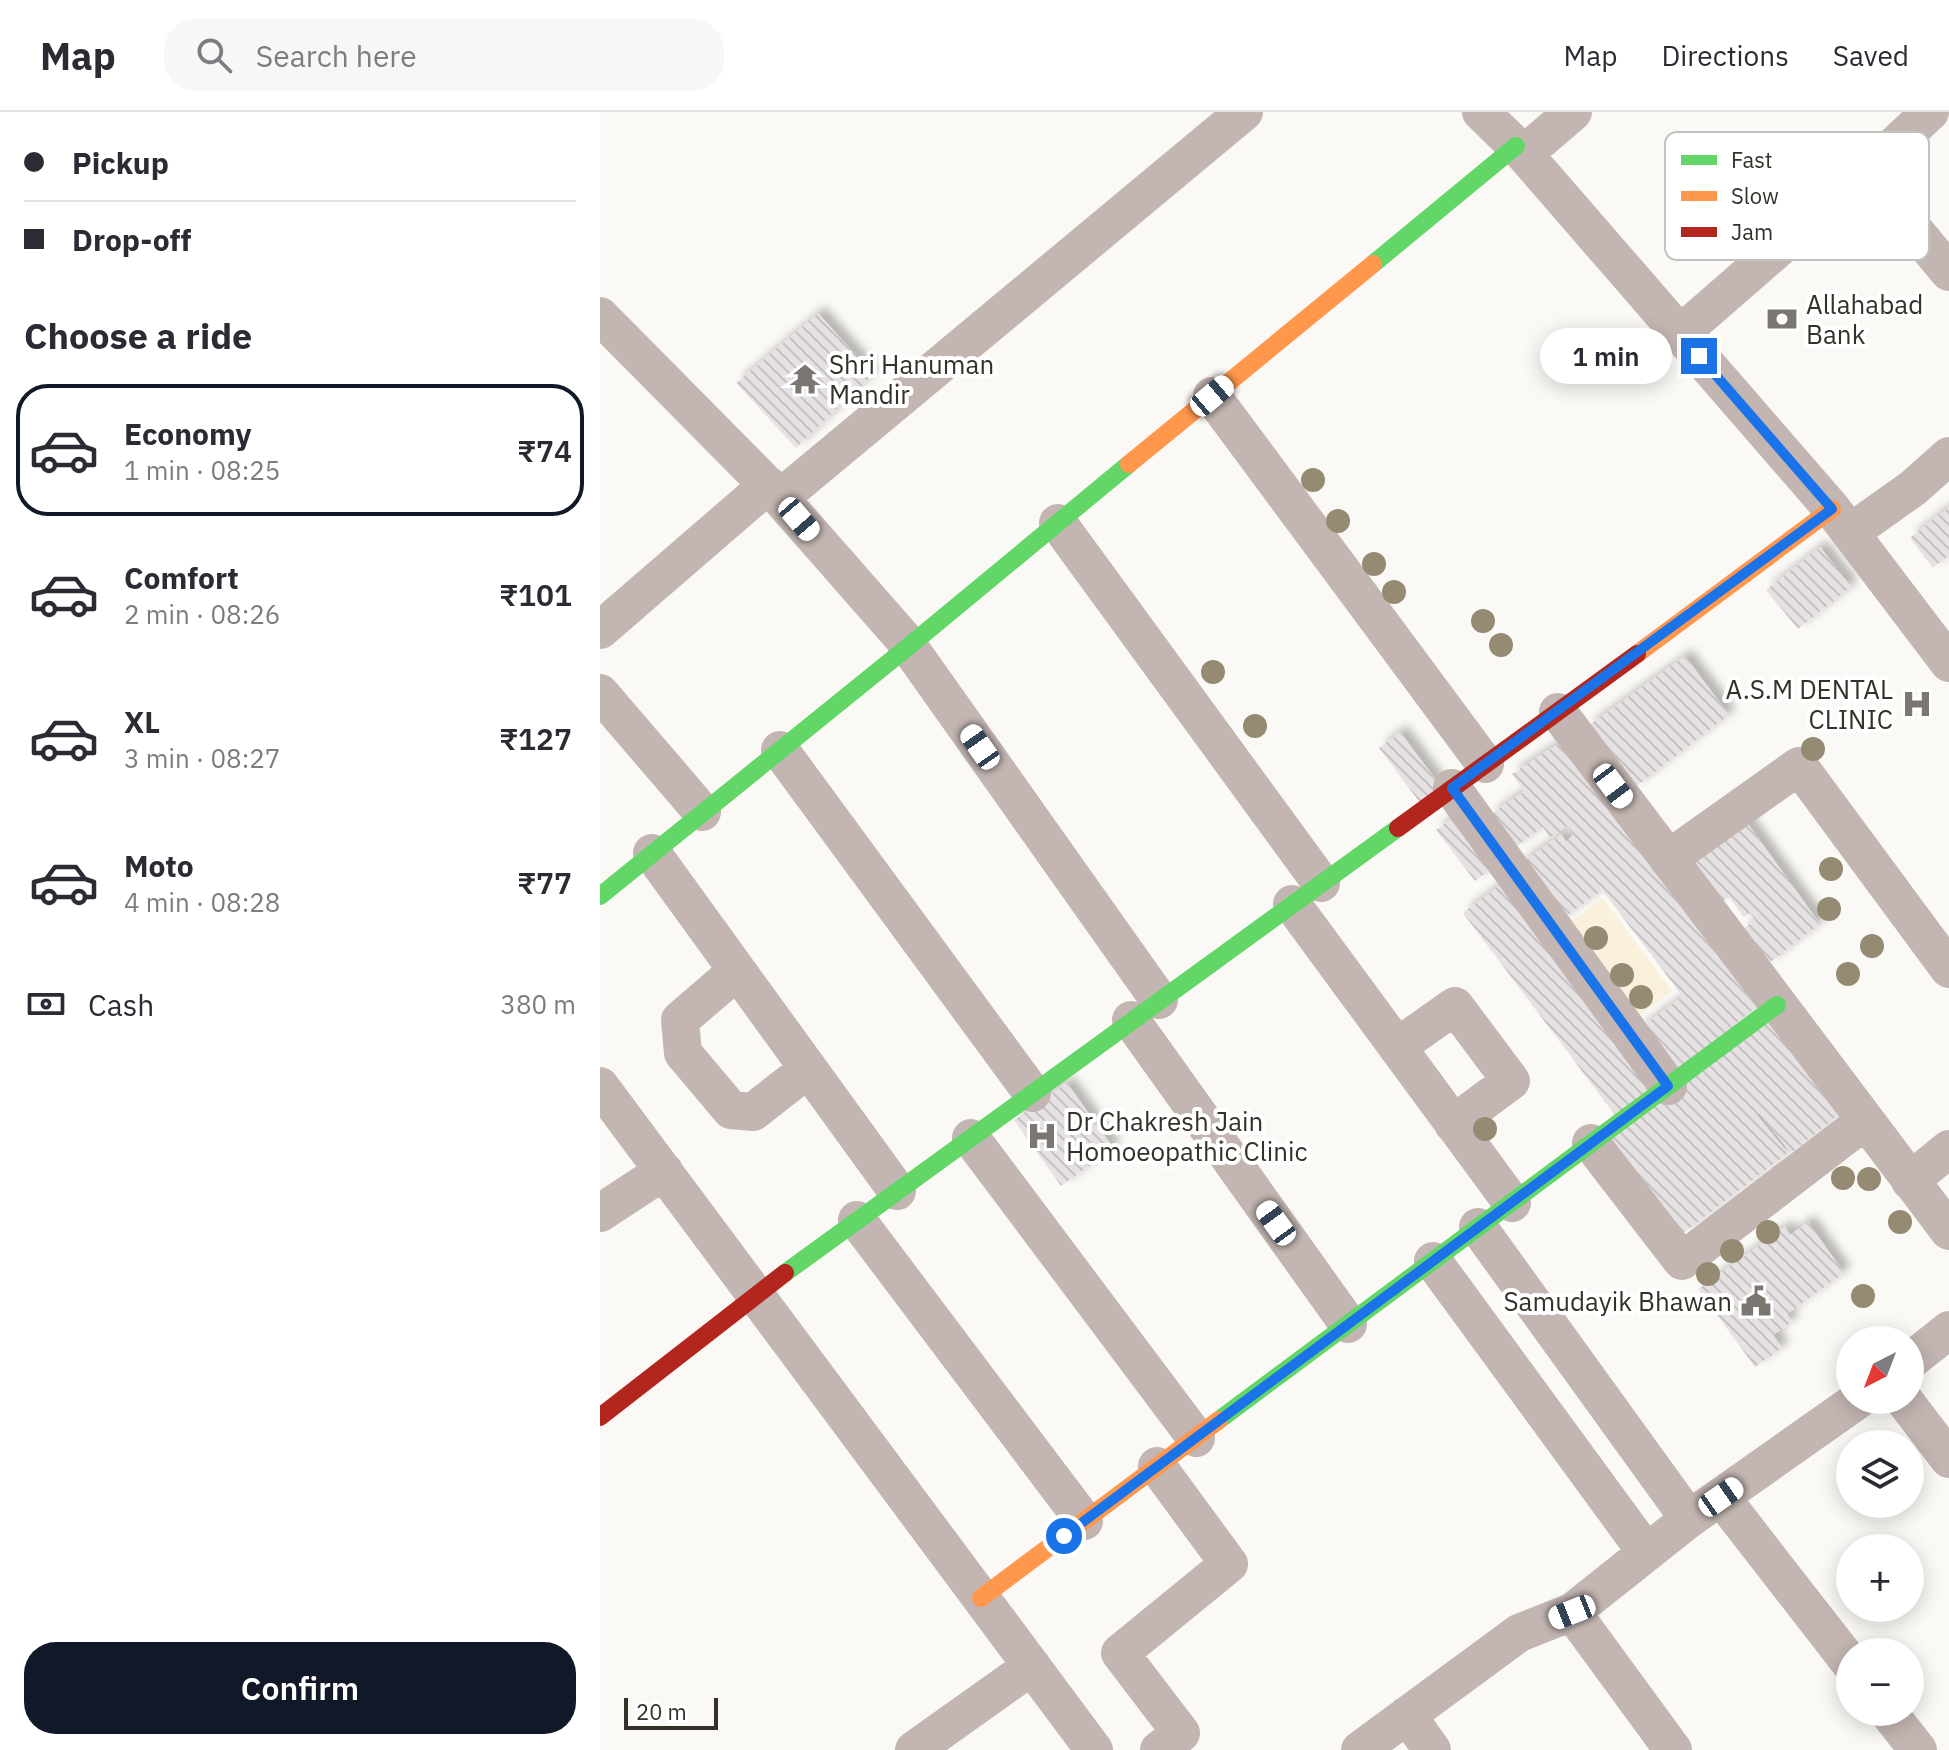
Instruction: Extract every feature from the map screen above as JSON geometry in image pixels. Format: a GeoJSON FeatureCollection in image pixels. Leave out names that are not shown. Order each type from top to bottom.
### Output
{"type":"FeatureCollection","features":[{"type":"Feature","properties":{"kind":"street"},"geometry":{"type":"LineString","coordinates":[[600,630],[1244,112]]}},
{"type":"Feature","properties":{"kind":"street"},"geometry":{"type":"LineString","coordinates":[[1481,112],[1520,150],[1841,520],[1949,663]]}},
{"type":"Feature","properties":{"kind":"street"},"geometry":{"type":"LineString","coordinates":[[600,896],[1212,396],[1520,150],[1573,112]]}},
{"type":"Feature","properties":{"kind":"street"},"geometry":{"type":"LineString","coordinates":[[1909,132],[1930,112]]}},
{"type":"Feature","properties":{"kind":"street"},"geometry":{"type":"LineString","coordinates":[[1929,248],[1949,272]]}},
{"type":"Feature","properties":{"kind":"street"},"geometry":{"type":"LineString","coordinates":[[1680,334],[1765,260]]}},
{"type":"Feature","properties":{"kind":"street"},"geometry":{"type":"LineString","coordinates":[[600,316],[774,492],[909,646],[1348,1324]]}},
{"type":"Feature","properties":{"kind":"street"},"geometry":{"type":"LineString","coordinates":[[1212,396],[1485,764]]}},
{"type":"Feature","properties":{"kind":"street"},"geometry":{"type":"LineString","coordinates":[[600,1417],[756,1294],[1485,764],[1841,520],[1913,488],[1949,456]]}},
{"type":"Feature","properties":{"kind":"street"},"geometry":{"type":"LineString","coordinates":[[1058,523],[1307,894],[1397,1047],[1512,1203]]}},
{"type":"Feature","properties":{"kind":"street"},"geometry":{"type":"LineString","coordinates":[[600,693],[702,812]]}},
{"type":"Feature","properties":{"kind":"street"},"geometry":{"type":"LineString","coordinates":[[1558,712],[1949,1231]]}},
{"type":"Feature","properties":{"kind":"street"},"geometry":{"type":"LineString","coordinates":[[780,750],[1032,1093]]}},
{"type":"Feature","properties":{"kind":"street"},"geometry":{"type":"LineString","coordinates":[[1668,859],[1799,766],[1949,969]]}},
{"type":"Feature","properties":{"kind":"street"},"geometry":{"type":"LineString","coordinates":[[1452,788],[1668,1086]]}},
{"type":"Feature","properties":{"kind":"street"},"geometry":{"type":"LineString","coordinates":[[652,853],[897,1191]]}},
{"type":"Feature","properties":{"kind":"street"},"geometry":{"type":"LineString","coordinates":[[737,971],[680,1020],[683,1053],[731,1110],[753,1112],[808,1069]]}},
{"type":"Feature","properties":{"kind":"street"},"geometry":{"type":"LineString","coordinates":[[981,1598],[1777,1005]]}},
{"type":"Feature","properties":{"kind":"street"},"geometry":{"type":"LineString","coordinates":[[1397,1047],[1455,1006],[1511,1081],[1453,1124]]}},
{"type":"Feature","properties":{"kind":"street"},"geometry":{"type":"LineString","coordinates":[[600,1086],[1094,1750]]}},
{"type":"Feature","properties":{"kind":"street"},"geometry":{"type":"LineString","coordinates":[[1591,1143],[1682,1261],[1865,1121]]}},
{"type":"Feature","properties":{"kind":"street"},"geometry":{"type":"LineString","coordinates":[[971,1138],[1196,1438]]}},
{"type":"Feature","properties":{"kind":"street"},"geometry":{"type":"LineString","coordinates":[[1910,1181],[1949,1149]]}},
{"type":"Feature","properties":{"kind":"street"},"geometry":{"type":"LineString","coordinates":[[600,1213],[664,1171]]}},
{"type":"Feature","properties":{"kind":"street"},"geometry":{"type":"LineString","coordinates":[[857,1220],[1084,1521]]}},
{"type":"Feature","properties":{"kind":"street"},"geometry":{"type":"LineString","coordinates":[[1478,1227],[1689,1519]]}},
{"type":"Feature","properties":{"kind":"street"},"geometry":{"type":"LineString","coordinates":[[1433,1261],[1646,1552]]}},
{"type":"Feature","properties":{"kind":"street"},"geometry":{"type":"LineString","coordinates":[[1360,1750],[1519,1633],[1572,1612],[1689,1519],[1838,1414]]}},
{"type":"Feature","properties":{"kind":"street"},"geometry":{"type":"LineString","coordinates":[[1915,1414],[1949,1459]]}},
{"type":"Feature","properties":{"kind":"street"},"geometry":{"type":"LineString","coordinates":[[1157,1466],[1229,1564],[1120,1653],[1181,1733],[1159,1750]]}},
{"type":"Feature","properties":{"kind":"street"},"geometry":{"type":"LineString","coordinates":[[1721,1497],[1836,1645]]}},
{"type":"Feature","properties":{"kind":"street"},"geometry":{"type":"LineString","coordinates":[[1572,1612],[1673,1750]]}},
{"type":"Feature","properties":{"kind":"street"},"geometry":{"type":"LineString","coordinates":[[914,1750],[1032,1666]]}},
{"type":"Feature","properties":{"kind":"street"},"geometry":{"type":"LineString","coordinates":[[1407,1715],[1432,1750]]}},
{"type":"Feature","properties":{"kind":"street"},"geometry":{"type":"LineString","coordinates":[[1899,1726],[1918,1750]]}},
{"type":"Feature","properties":{"kind":"shaded area"},"geometry":{"type":"Polygon","coordinates":[[[1603,898],[1672,991],[1635,1019],[1566,925],[1603,898]]]}},
{"type":"Feature","properties":{"kind":"building","name":"Shri Hanuman Mandir"},"geometry":{"type":"Polygon","coordinates":[[[818,313],[873,375],[796,448],[736,383],[818,313]]]}},
{"type":"Feature","properties":{"kind":"building"},"geometry":{"type":"Polygon","coordinates":[[[1949,507],[1949,555],[1933,568],[1910,538],[1949,507]]]}},
{"type":"Feature","properties":{"kind":"building"},"geometry":{"type":"Polygon","coordinates":[[[1820,547],[1851,587],[1798,629],[1766,590],[1820,547]]]}},
{"type":"Feature","properties":{"kind":"building"},"geometry":{"type":"Polygon","coordinates":[[[1685,656],[1729,715],[1634,788],[1588,726],[1685,656]]]}},
{"type":"Feature","properties":{"kind":"building"},"geometry":{"type":"Polygon","coordinates":[[[1400,732],[1442,788],[1421,804],[1379,748],[1400,732]]]}},
{"type":"Feature","properties":{"kind":"building"},"geometry":{"type":"Polygon","coordinates":[[[1559,743],[1756,1007],[1673,1075],[1639,1029],[1682,997],[1674,985],[1602,890],[1560,921],[1519,865],[1561,834],[1566,842],[1573,835],[1567,826],[1550,838],[1543,827],[1514,848],[1490,815],[1524,791],[1512,774],[1559,743]]]}},
{"type":"Feature","properties":{"kind":"building"},"geometry":{"type":"Polygon","coordinates":[[[1458,814],[1496,865],[1475,881],[1436,830],[1458,814]]]}},
{"type":"Feature","properties":{"kind":"building"},"geometry":{"type":"Polygon","coordinates":[[[1741,814],[1820,924],[1768,964],[1742,930],[1755,920],[1750,913],[1744,917],[1729,897],[1718,903],[1683,854],[1741,814]]]}},
{"type":"Feature","properties":{"kind":"building"},"geometry":{"type":"Polygon","coordinates":[[[1504,882],[1655,1085],[1615,1115],[1463,913],[1504,882]]]}},
{"type":"Feature","properties":{"kind":"building"},"geometry":{"type":"Polygon","coordinates":[[[1769,1021],[1841,1113],[1791,1153],[1759,1113],[1756,1114],[1788,1153],[1682,1234],[1609,1141],[1769,1021]]]}},
{"type":"Feature","properties":{"kind":"building"},"geometry":{"type":"Polygon","coordinates":[[[1067,1083],[1114,1149],[1061,1186],[1014,1120],[1067,1083]]]}},
{"type":"Feature","properties":{"kind":"building","name":"Samudayik Bhawan"},"geometry":{"type":"Polygon","coordinates":[[[1808,1222],[1844,1273],[1787,1314],[1792,1322],[1773,1335],[1782,1348],[1755,1367],[1698,1289],[1785,1227],[1790,1235],[1808,1222]]]}},
{"type":"Feature","properties":{"kind":"traffic: fast"},"geometry":{"type":"LineString","coordinates":[[1373,264],[1516,146]]}},
{"type":"Feature","properties":{"kind":"traffic: fast"},"geometry":{"type":"LineString","coordinates":[[600,896],[1129,464]]}},
{"type":"Feature","properties":{"kind":"traffic: fast"},"geometry":{"type":"LineString","coordinates":[[785,1273],[1398,828]]}},
{"type":"Feature","properties":{"kind":"traffic: fast"},"geometry":{"type":"LineString","coordinates":[[1219,1420],[1777,1005]]}},
{"type":"Feature","properties":{"kind":"traffic: slow"},"geometry":{"type":"LineString","coordinates":[[1129,464],[1373,264]]}},
{"type":"Feature","properties":{"kind":"traffic: slow"},"geometry":{"type":"LineString","coordinates":[[1637,654],[1832,509]]}},
{"type":"Feature","properties":{"kind":"traffic: slow"},"geometry":{"type":"LineString","coordinates":[[981,1598],[1219,1420]]}},
{"type":"Feature","properties":{"kind":"traffic: jam"},"geometry":{"type":"LineString","coordinates":[[1398,828],[1637,654]]}},
{"type":"Feature","properties":{"kind":"traffic: jam"},"geometry":{"type":"LineString","coordinates":[[600,1417],[785,1273]]}},
{"type":"Feature","properties":{"kind":"place","name":"Allahabad Bank"},"geometry":{"type":"Point","coordinates":[1782,319]}},
{"type":"Feature","properties":{"kind":"place","name":"Shri Hanuman Mandir"},"geometry":{"type":"Point","coordinates":[805,379]}},
{"type":"Feature","properties":{"kind":"place","name":"A.S.M DENTAL CLINIC"},"geometry":{"type":"Point","coordinates":[1917,704]}},
{"type":"Feature","properties":{"kind":"place","name":"Dr Chakresh Jain Homoeopathic Clinic"},"geometry":{"type":"Point","coordinates":[1042,1136]}},
{"type":"Feature","properties":{"kind":"place","name":"Samudayik Bhawan"},"geometry":{"type":"Point","coordinates":[1756,1301]}},
{"type":"Feature","properties":{"kind":"route"},"geometry":{"type":"LineString","coordinates":[[1064,1536],[1668,1086],[1452,788],[1832,509],[1699,356]]}}]}
